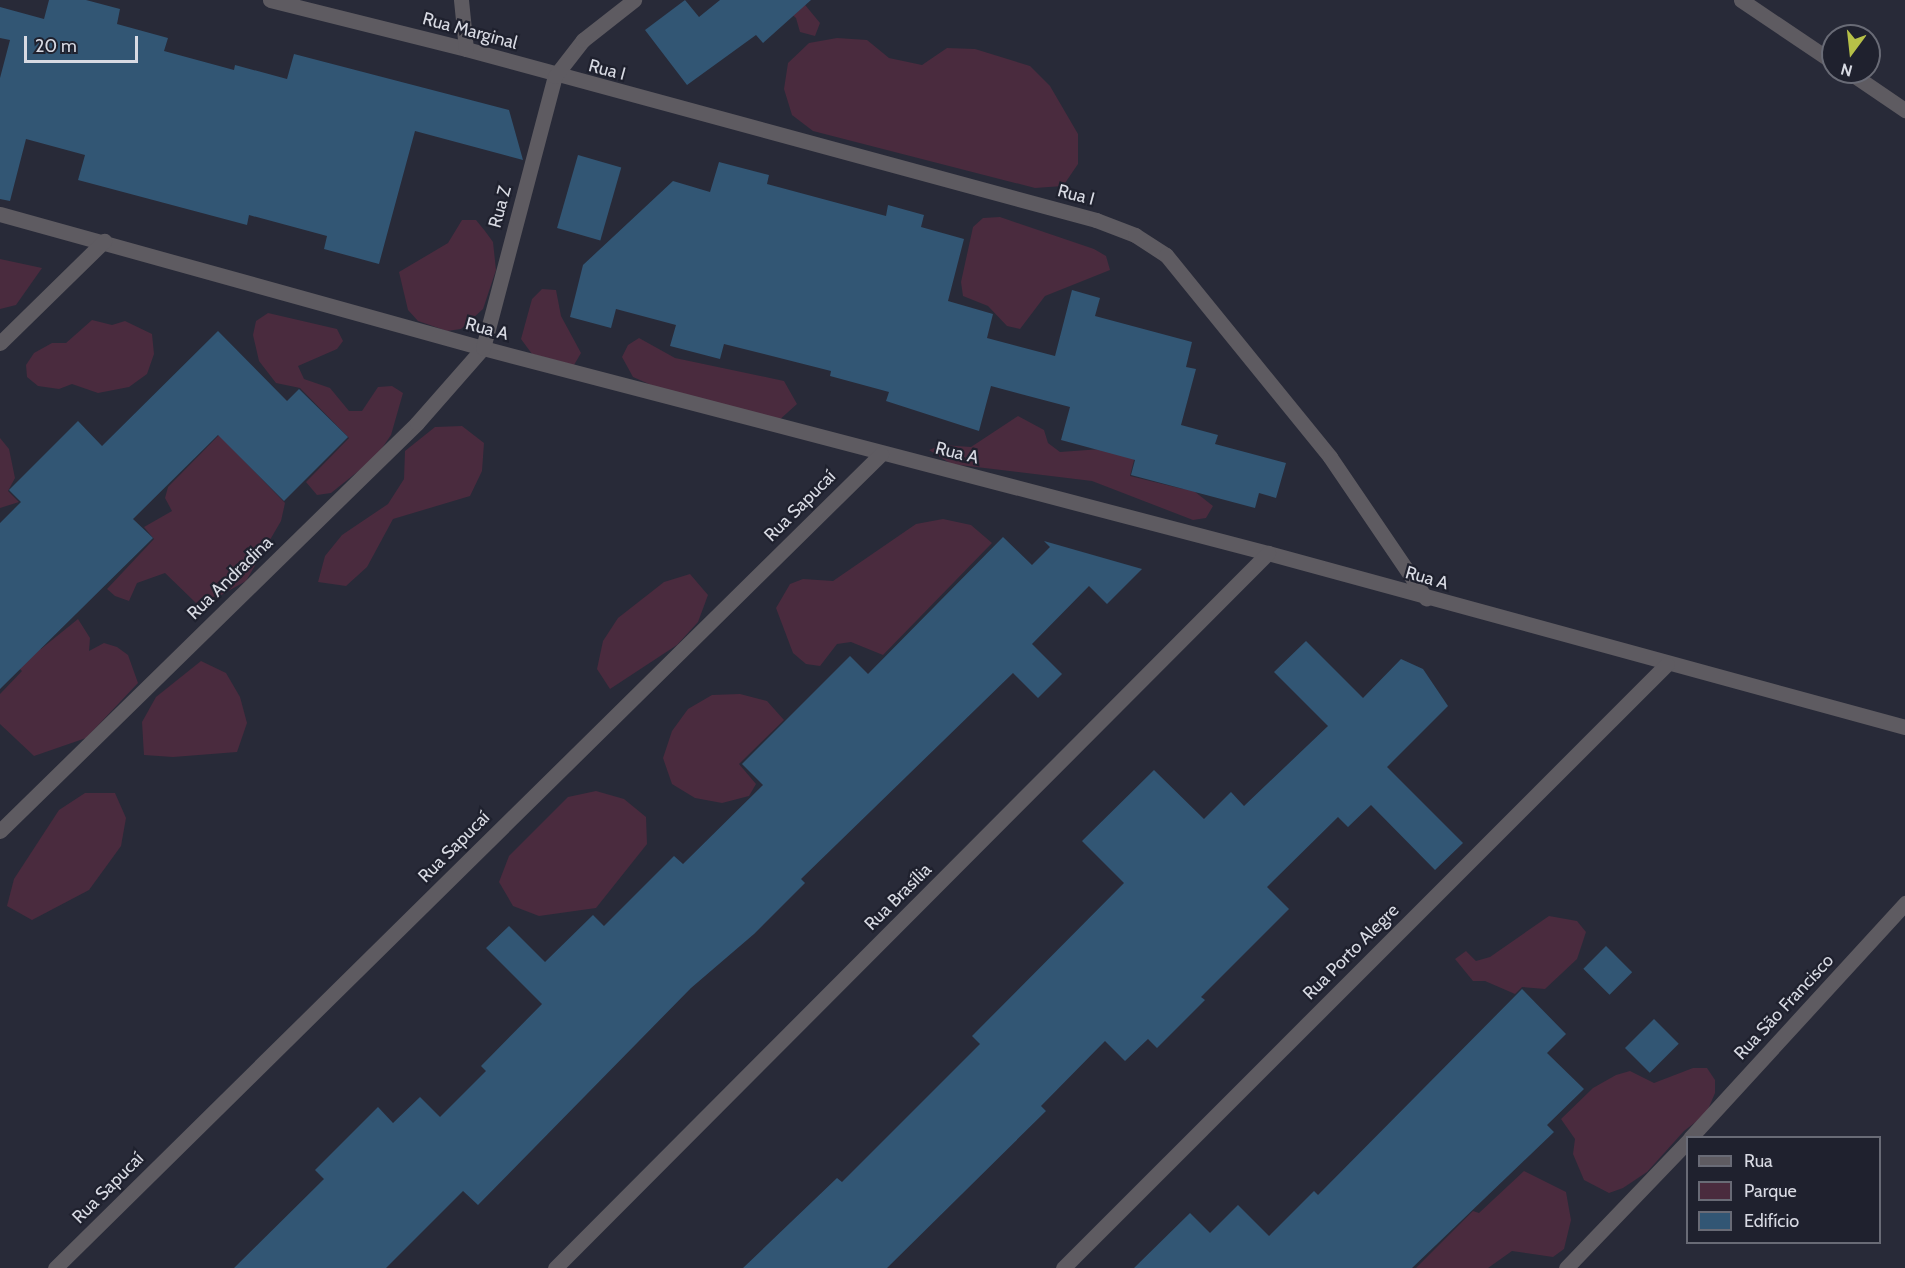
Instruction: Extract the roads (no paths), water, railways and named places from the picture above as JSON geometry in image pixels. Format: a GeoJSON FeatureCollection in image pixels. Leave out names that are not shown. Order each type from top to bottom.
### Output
{"type":"FeatureCollection","features":[{"type":"Feature","properties":{"kind":"street","name":"Rua Marginal"},"geometry":{"type":"LineString","coordinates":[[270,0],[466,49],[555,76]]}},
{"type":"Feature","properties":{"kind":"street"},"geometry":{"type":"LineString","coordinates":[[461,0],[466,49]]}},
{"type":"Feature","properties":{"kind":"street"},"geometry":{"type":"LineString","coordinates":[[555,76],[583,40],[634,0]]}},
{"type":"Feature","properties":{"kind":"street"},"geometry":{"type":"LineString","coordinates":[[1741,0],[1821,54]]}},
{"type":"Feature","properties":{"kind":"street","name":"Rua Z"},"geometry":{"type":"LineString","coordinates":[[483,348],[555,76]]}},
{"type":"Feature","properties":{"kind":"street","name":"Rua I"},"geometry":{"type":"LineString","coordinates":[[555,76],[1096,220],[1136,236],[1166,255],[1329,457],[1426,598]]}},
{"type":"Feature","properties":{"kind":"street"},"geometry":{"type":"LineString","coordinates":[[1867,84],[1905,110]]}},
{"type":"Feature","properties":{"kind":"street","name":"Rua A"},"geometry":{"type":"LineString","coordinates":[[0,214],[483,348],[880,454],[1268,553],[1667,664],[1905,727]]}},
{"type":"Feature","properties":{"kind":"street"},"geometry":{"type":"LineString","coordinates":[[0,343],[104,241]]}},
{"type":"Feature","properties":{"kind":"street","name":"Rua Andradina"},"geometry":{"type":"LineString","coordinates":[[0,831],[417,423],[483,348]]}},
{"type":"Feature","properties":{"kind":"street","name":"Rua Sapucaí"},"geometry":{"type":"LineString","coordinates":[[55,1268],[880,454]]}},
{"type":"Feature","properties":{"kind":"street","name":"Rua Brasília"},"geometry":{"type":"LineString","coordinates":[[555,1268],[1268,553]]}},
{"type":"Feature","properties":{"kind":"street","name":"Rua Porto Alegre"},"geometry":{"type":"LineString","coordinates":[[1063,1268],[1667,664]]}},
{"type":"Feature","properties":{"kind":"street","name":"Rua São Francisco"},"geometry":{"type":"LineString","coordinates":[[1692,1136],[1905,903]]}},
{"type":"Feature","properties":{"kind":"street","name":"Rua São Francisco"},"geometry":{"type":"LineString","coordinates":[[1566,1268],[1686,1142]]}}]}
